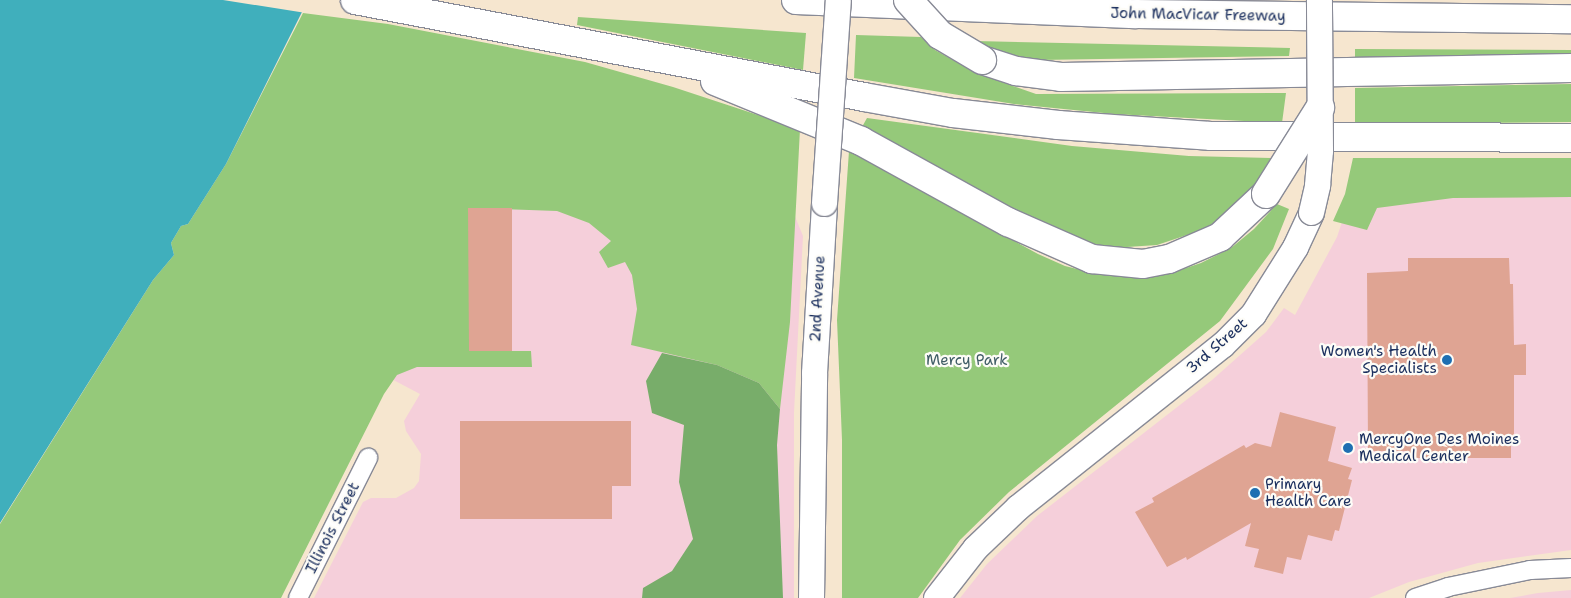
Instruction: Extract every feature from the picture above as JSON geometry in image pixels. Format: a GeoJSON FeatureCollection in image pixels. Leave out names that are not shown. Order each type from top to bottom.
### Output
{"type":"FeatureCollection","features":[{"type":"Feature","properties":{"kind":"highway"},"geometry":{"type":"LineString","coordinates":[[355,0],[663,60],[953,113],[1135,133],[1276,138],[1571,138]]}},
{"type":"Feature","properties":{"kind":"highway","name":"John MacVicar Freeway"},"geometry":{"type":"LineString","coordinates":[[796,0],[1136,14],[1571,20]]}},
{"type":"Feature","properties":{"kind":"highway"},"geometry":{"type":"LineString","coordinates":[[908,0],[940,35],[982,60],[1016,71],[1061,77],[1571,68]]}},
{"type":"Feature","properties":{"kind":"highway"},"geometry":{"type":"LineString","coordinates":[[663,60],[861,141],[1008,222],[1092,260],[1143,264],[1169,259],[1220,237],[1266,194],[1320,108]]}},
{"type":"Feature","properties":{"kind":"main road","name":"2nd Avenue"},"geometry":{"type":"LineString","coordinates":[[814,592],[814,373],[838,0]]}},
{"type":"Feature","properties":{"kind":"main road","name":"3rd Street"},"geometry":{"type":"LineString","coordinates":[[936,598],[975,548],[1018,507],[1222,345],[1253,314],[1290,256],[1311,212],[1317,185],[1320,108],[1319,0]]}},
{"type":"Feature","properties":{"kind":"street","name":"Illinois Street"},"geometry":{"type":"LineString","coordinates":[[298,598],[368,458]]}},
{"type":"Feature","properties":{"kind":"street"},"geometry":{"type":"LineString","coordinates":[[1415,598],[1448,586],[1530,570],[1571,568]]}},
{"type":"Feature","properties":{"kind":"shaded area"},"geometry":{"type":"Polygon","coordinates":[[[496,111],[794,214],[803,236],[794,413],[794,598],[314,598],[363,502],[371,498],[396,498],[414,488],[419,481],[421,454],[406,431],[404,421],[420,394],[365,365],[496,111]]]}},
{"type":"Feature","properties":{"kind":"shaded area","name":"MercyOne Des Moines Medical Center"},"geometry":{"type":"Polygon","coordinates":[[[1571,176],[1571,550],[1478,563],[1409,582],[1369,598],[960,598],[987,564],[1037,516],[1212,380],[1266,332],[1284,308],[1295,315],[1337,237],[1346,210],[1571,176]]]}},
{"type":"Feature","properties":{"kind":"shaded area"},"geometry":{"type":"Polygon","coordinates":[[[1571,590],[1571,598],[1510,598],[1538,593],[1571,590]]]}},
{"type":"Feature","properties":{"kind":"green space"},"geometry":{"type":"Polygon","coordinates":[[[303,13],[388,24],[585,62],[673,87],[800,129],[790,322],[780,409],[759,383],[717,365],[631,345],[637,309],[632,275],[625,262],[608,268],[599,252],[611,241],[589,223],[557,211],[469,208],[469,351],[531,351],[532,367],[417,367],[397,375],[384,394],[281,598],[0,598],[0,524],[153,280],[174,255],[171,243],[181,226],[188,224],[226,164],[303,13]]]}},
{"type":"Feature","properties":{"kind":"green space"},"geometry":{"type":"Polygon","coordinates":[[[578,17],[806,33],[803,70],[577,25],[578,17]]]}},
{"type":"Feature","properties":{"kind":"green space"},"geometry":{"type":"Polygon","coordinates":[[[856,35],[921,37],[935,50],[976,73],[1036,94],[1286,93],[1282,123],[1114,114],[1014,104],[854,78],[856,35]]]}},
{"type":"Feature","properties":{"kind":"green space"},"geometry":{"type":"Polygon","coordinates":[[[975,41],[1290,48],[1289,56],[1038,60],[1003,53],[975,41]]]}},
{"type":"Feature","properties":{"kind":"green space"},"geometry":{"type":"Polygon","coordinates":[[[1355,49],[1571,50],[1571,56],[1355,58],[1355,49]]]}},
{"type":"Feature","properties":{"kind":"green space"},"geometry":{"type":"Polygon","coordinates":[[[1571,84],[1571,122],[1355,124],[1355,88],[1571,84]]]}},
{"type":"Feature","properties":{"kind":"green space"},"geometry":{"type":"Polygon","coordinates":[[[867,118],[1072,146],[1189,156],[1271,158],[1252,189],[1233,212],[1205,229],[1157,245],[1112,248],[1085,242],[1040,223],[862,127],[867,118]]]}},
{"type":"Feature","properties":{"kind":"green space","name":"Mercy Park"},"geometry":{"type":"Polygon","coordinates":[[[849,151],[1038,254],[1065,266],[1101,275],[1168,274],[1201,263],[1231,248],[1254,229],[1277,204],[1289,209],[1273,249],[1220,321],[1009,492],[960,540],[918,598],[842,598],[842,440],[837,320],[849,151]]]}},
{"type":"Feature","properties":{"kind":"green space"},"geometry":{"type":"Polygon","coordinates":[[[1353,158],[1571,158],[1571,197],[1453,198],[1377,208],[1367,230],[1333,221],[1345,194],[1353,158]]]}},
{"type":"Feature","properties":{"kind":"green space"},"geometry":{"type":"Polygon","coordinates":[[[662,353],[717,365],[759,383],[780,409],[777,445],[783,598],[642,598],[643,588],[672,571],[693,539],[679,482],[684,425],[652,413],[646,381],[662,353]]]}},
{"type":"Feature","properties":{"kind":"water"},"geometry":{"type":"Polygon","coordinates":[[[0,0],[308,0],[226,164],[188,224],[181,226],[171,243],[174,255],[153,280],[0,523],[0,0]]]}},
{"type":"Feature","properties":{"kind":"pier"},"geometry":{"type":"Polygon","coordinates":[[[223,0],[311,0],[306,13],[223,0]]]}},
{"type":"Feature","properties":{"kind":"building"},"geometry":{"type":"Polygon","coordinates":[[[468,208],[512,208],[512,351],[469,351],[468,208]]]}},
{"type":"Feature","properties":{"kind":"building","name":"Women's Health Specialists"},"geometry":{"type":"Polygon","coordinates":[[[1408,258],[1509,258],[1510,284],[1513,284],[1514,345],[1526,344],[1526,375],[1514,375],[1514,436],[1511,436],[1511,458],[1409,458],[1409,451],[1368,451],[1367,273],[1408,271],[1408,258]]]}},
{"type":"Feature","properties":{"kind":"building","name":"Primary Health Care"},"geometry":{"type":"Polygon","coordinates":[[[1280,412],[1336,427],[1328,461],[1352,468],[1348,479],[1352,480],[1339,531],[1335,530],[1332,541],[1308,535],[1301,560],[1287,557],[1283,574],[1254,567],[1259,549],[1245,546],[1251,523],[1187,560],[1186,557],[1167,567],[1135,512],[1154,502],[1152,498],[1244,445],[1246,448],[1255,443],[1271,447],[1280,412]]]}},
{"type":"Feature","properties":{"kind":"building"},"geometry":{"type":"Polygon","coordinates":[[[460,421],[631,421],[631,486],[612,486],[612,519],[460,519],[460,421]]]}},
{"type":"Feature","properties":{"kind":"place","name":"Women's Health Specialists"},"geometry":{"type":"Point","coordinates":[1447,360]}},
{"type":"Feature","properties":{"kind":"place","name":"MercyOne Des Moines Medical Center"},"geometry":{"type":"Point","coordinates":[1348,448]}},
{"type":"Feature","properties":{"kind":"place","name":"Primary Health Care"},"geometry":{"type":"Point","coordinates":[1255,493]}}]}
